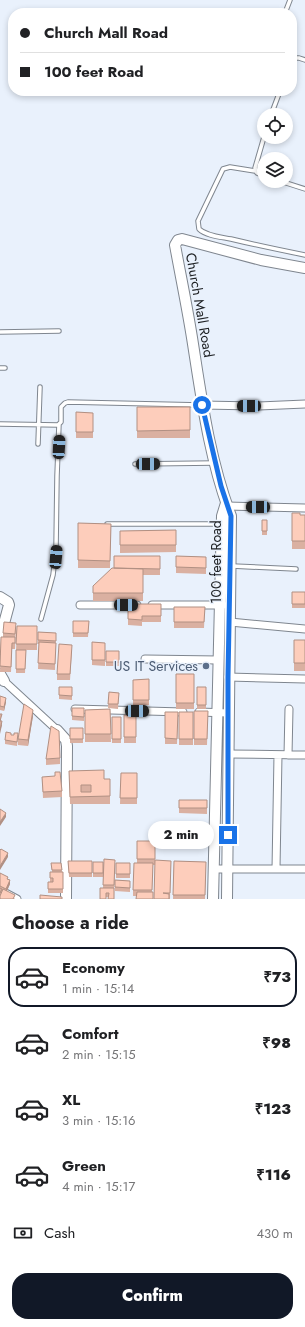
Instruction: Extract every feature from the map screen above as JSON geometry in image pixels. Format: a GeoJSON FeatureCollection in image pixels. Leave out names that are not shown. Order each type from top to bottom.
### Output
{"type":"FeatureCollection","features":[{"type":"Feature","properties":{"kind":"street","name":"Church Mall Road"},"geometry":{"type":"LineString","coordinates":[[227,505],[215,463],[202,405],[193,344],[175,245],[176,241],[180,239],[186,240],[260,260],[305,268]]}},
{"type":"Feature","properties":{"kind":"street"},"geometry":{"type":"LineString","coordinates":[[202,405],[305,404]]}},
{"type":"Feature","properties":{"kind":"street"},"geometry":{"type":"LineString","coordinates":[[227,505],[305,508]]}},
{"type":"Feature","properties":{"kind":"street","name":"100 feet Road"},"geometry":{"type":"LineString","coordinates":[[227,505],[222,516],[230,605],[228,677],[229,754],[227,899]]}},
{"type":"Feature","properties":{"kind":"street","name":"100 feet Road"},"geometry":{"type":"LineString","coordinates":[[213,899],[220,605],[228,571],[231,516],[227,505]]}},
{"type":"Feature","properties":{"kind":"street"},"geometry":{"type":"LineString","coordinates":[[0,597],[8,602],[9,606],[2,631],[0,649]]}},
{"type":"Feature","properties":{"kind":"street"},"geometry":{"type":"LineString","coordinates":[[80,605],[230,605]]}},
{"type":"Feature","properties":{"kind":"street"},"geometry":{"type":"LineString","coordinates":[[230,622],[305,629]]}},
{"type":"Feature","properties":{"kind":"street"},"geometry":{"type":"LineString","coordinates":[[145,659],[218,660]]}},
{"type":"Feature","properties":{"kind":"street"},"geometry":{"type":"LineString","coordinates":[[2,677],[66,740],[66,899]]}},
{"type":"Feature","properties":{"kind":"street"},"geometry":{"type":"LineString","coordinates":[[228,677],[305,679]]}},
{"type":"Feature","properties":{"kind":"street"},"geometry":{"type":"LineString","coordinates":[[74,709],[229,713]]}},
{"type":"Feature","properties":{"kind":"street"},"geometry":{"type":"LineString","coordinates":[[288,755],[289,709]]}},
{"type":"Feature","properties":{"kind":"street"},"geometry":{"type":"LineString","coordinates":[[229,754],[305,755]]}},
{"type":"Feature","properties":{"kind":"street"},"geometry":{"type":"LineString","coordinates":[[276,869],[278,755]]}},
{"type":"Feature","properties":{"kind":"street"},"geometry":{"type":"LineString","coordinates":[[215,782],[228,782]]}},
{"type":"Feature","properties":{"kind":"street"},"geometry":{"type":"LineString","coordinates":[[214,869],[305,870]]}},
{"type":"Feature","properties":{"kind":"street"},"geometry":{"type":"LineString","coordinates":[[0,890],[17,899]]}},
{"type":"Feature","properties":{"kind":"lane"},"geometry":{"type":"LineString","coordinates":[[274,108],[278,96]]}},
{"type":"Feature","properties":{"kind":"lane"},"geometry":{"type":"LineString","coordinates":[[262,144],[255,166],[255,171],[230,168],[223,169],[198,221],[199,229],[209,234],[305,255]]}},
{"type":"Feature","properties":{"kind":"lane"},"geometry":{"type":"LineString","coordinates":[[293,185],[305,189]]}},
{"type":"Feature","properties":{"kind":"lane"},"geometry":{"type":"LineString","coordinates":[[0,332],[59,331]]}},
{"type":"Feature","properties":{"kind":"lane"},"geometry":{"type":"LineString","coordinates":[[0,368],[5,368]]}},
{"type":"Feature","properties":{"kind":"lane"},"geometry":{"type":"LineString","coordinates":[[38,444],[40,387]]}},
{"type":"Feature","properties":{"kind":"lane"},"geometry":{"type":"LineString","coordinates":[[41,619],[53,575],[56,549],[57,476],[61,407],[68,402],[202,405]]}},
{"type":"Feature","properties":{"kind":"lane"},"geometry":{"type":"LineString","coordinates":[[0,424],[60,424]]}},
{"type":"Feature","properties":{"kind":"lane"},"geometry":{"type":"LineString","coordinates":[[135,464],[215,463]]}},
{"type":"Feature","properties":{"kind":"lane"},"geometry":{"type":"LineString","coordinates":[[98,524],[222,524]]}},
{"type":"Feature","properties":{"kind":"lane"},"geometry":{"type":"LineString","coordinates":[[228,571],[296,569]]}},
{"type":"Feature","properties":{"kind":"building"},"geometry":{"type":"Polygon","coordinates":[[[137,407],[190,407],[190,430],[137,431],[137,407]]]}},
{"type":"Feature","properties":{"kind":"building"},"geometry":{"type":"Polygon","coordinates":[[[76,412],[93,413],[93,432],[76,432],[76,412]]]}},
{"type":"Feature","properties":{"kind":"building"},"geometry":{"type":"Polygon","coordinates":[[[292,513],[300,513],[300,515],[305,515],[305,541],[292,541],[292,513]]]}},
{"type":"Feature","properties":{"kind":"building"},"geometry":{"type":"Polygon","coordinates":[[[262,520],[267,520],[267,531],[262,531],[262,520]]]}},
{"type":"Feature","properties":{"kind":"building"},"geometry":{"type":"Polygon","coordinates":[[[78,523],[111,524],[110,561],[78,560],[78,523]]]}},
{"type":"Feature","properties":{"kind":"building"},"geometry":{"type":"Polygon","coordinates":[[[176,530],[176,545],[120,545],[120,531],[176,530]]]}},
{"type":"Feature","properties":{"kind":"building"},"geometry":{"type":"Polygon","coordinates":[[[114,556],[160,556],[160,569],[114,568],[114,556]]]}},
{"type":"Feature","properties":{"kind":"building"},"geometry":{"type":"Polygon","coordinates":[[[176,556],[206,557],[206,568],[176,567],[176,556]]]}},
{"type":"Feature","properties":{"kind":"building"},"geometry":{"type":"Polygon","coordinates":[[[112,568],[143,569],[143,593],[93,593],[93,586],[112,568]]]}},
{"type":"Feature","properties":{"kind":"building"},"geometry":{"type":"Polygon","coordinates":[[[292,592],[305,592],[305,604],[292,604],[292,592]]]}},
{"type":"Feature","properties":{"kind":"building"},"geometry":{"type":"Polygon","coordinates":[[[128,604],[161,604],[161,616],[142,616],[142,620],[128,619],[128,604]]]}},
{"type":"Feature","properties":{"kind":"building"},"geometry":{"type":"Polygon","coordinates":[[[174,607],[205,607],[204,622],[174,622],[174,607]]]}},
{"type":"Feature","properties":{"kind":"building"},"geometry":{"type":"Polygon","coordinates":[[[73,621],[89,621],[88,633],[73,633],[73,621]]]}},
{"type":"Feature","properties":{"kind":"building"},"geometry":{"type":"Polygon","coordinates":[[[4,622],[16,623],[15,634],[3,633],[4,622]]]}},
{"type":"Feature","properties":{"kind":"building"},"geometry":{"type":"Polygon","coordinates":[[[17,626],[37,626],[37,644],[16,644],[17,626]]]}},
{"type":"Feature","properties":{"kind":"building"},"geometry":{"type":"Polygon","coordinates":[[[38,632],[56,633],[56,641],[38,640],[38,632]]]}},
{"type":"Feature","properties":{"kind":"building"},"geometry":{"type":"Polygon","coordinates":[[[1,637],[15,637],[15,643],[12,643],[11,667],[0,666],[1,637]]]}},
{"type":"Feature","properties":{"kind":"building"},"geometry":{"type":"Polygon","coordinates":[[[294,640],[305,640],[305,663],[294,663],[294,640]]]}},
{"type":"Feature","properties":{"kind":"building"},"geometry":{"type":"Polygon","coordinates":[[[39,642],[56,643],[55,664],[38,663],[39,642]]]}},
{"type":"Feature","properties":{"kind":"building"},"geometry":{"type":"Polygon","coordinates":[[[92,642],[105,643],[105,660],[92,660],[92,642]]]}},
{"type":"Feature","properties":{"kind":"building"},"geometry":{"type":"Polygon","coordinates":[[[59,644],[72,645],[70,674],[57,674],[59,644]]]}},
{"type":"Feature","properties":{"kind":"building"},"geometry":{"type":"Polygon","coordinates":[[[16,650],[26,650],[25,669],[16,669],[16,650]]]}},
{"type":"Feature","properties":{"kind":"building"},"geometry":{"type":"Polygon","coordinates":[[[106,651],[119,651],[119,662],[106,662],[106,651]]]}},
{"type":"Feature","properties":{"kind":"building"},"geometry":{"type":"Polygon","coordinates":[[[176,674],[194,674],[194,703],[176,703],[176,674]]]}},
{"type":"Feature","properties":{"kind":"building"},"geometry":{"type":"Polygon","coordinates":[[[149,679],[149,700],[133,700],[133,680],[149,679]]]}},
{"type":"Feature","properties":{"kind":"building"},"geometry":{"type":"Polygon","coordinates":[[[59,687],[72,687],[72,696],[59,695],[59,687]]]}},
{"type":"Feature","properties":{"kind":"building"},"geometry":{"type":"Polygon","coordinates":[[[197,687],[206,687],[206,705],[197,705],[197,687]]]}},
{"type":"Feature","properties":{"kind":"building"},"geometry":{"type":"Polygon","coordinates":[[[109,692],[119,693],[118,704],[108,704],[109,692]]]}},
{"type":"Feature","properties":{"kind":"building"},"geometry":{"type":"Polygon","coordinates":[[[0,696],[6,698],[4,707],[0,706],[0,696]]]}},
{"type":"Feature","properties":{"kind":"building"},"geometry":{"type":"Polygon","coordinates":[[[24,704],[33,710],[28,740],[18,739],[24,704]]]}},
{"type":"Feature","properties":{"kind":"building"},"geometry":{"type":"Polygon","coordinates":[[[72,708],[84,708],[84,717],[72,716],[72,708]]]}},
{"type":"Feature","properties":{"kind":"building"},"geometry":{"type":"Polygon","coordinates":[[[110,709],[111,734],[85,734],[85,710],[110,709]]]}},
{"type":"Feature","properties":{"kind":"building"},"geometry":{"type":"Polygon","coordinates":[[[194,711],[208,711],[207,739],[194,739],[194,711]]]}},
{"type":"Feature","properties":{"kind":"building"},"geometry":{"type":"Polygon","coordinates":[[[165,712],[178,712],[177,739],[165,738],[165,712]]]}},
{"type":"Feature","properties":{"kind":"building"},"geometry":{"type":"Polygon","coordinates":[[[179,712],[193,712],[193,739],[179,739],[179,712]]]}},
{"type":"Feature","properties":{"kind":"building"},"geometry":{"type":"Polygon","coordinates":[[[124,715],[136,715],[136,737],[124,737],[124,715]]]}},
{"type":"Feature","properties":{"kind":"building"},"geometry":{"type":"Polygon","coordinates":[[[112,717],[121,717],[121,739],[112,739],[112,717]]]}},
{"type":"Feature","properties":{"kind":"building"},"geometry":{"type":"Polygon","coordinates":[[[51,726],[59,731],[60,758],[46,759],[51,726]]]}},
{"type":"Feature","properties":{"kind":"building"},"geometry":{"type":"Polygon","coordinates":[[[70,728],[83,728],[83,739],[70,739],[70,728]]]}},
{"type":"Feature","properties":{"kind":"building"},"geometry":{"type":"Polygon","coordinates":[[[6,732],[11,733],[11,735],[18,733],[17,742],[5,740],[6,732]]]}},
{"type":"Feature","properties":{"kind":"building"},"geometry":{"type":"Polygon","coordinates":[[[104,770],[104,779],[110,779],[110,796],[70,797],[69,771],[104,770]],[[81,785],[81,792],[91,792],[91,785],[81,785]]]}},
{"type":"Feature","properties":{"kind":"building"},"geometry":{"type":"Polygon","coordinates":[[[55,772],[60,772],[62,791],[43,792],[42,777],[55,776],[55,772]]]}},
{"type":"Feature","properties":{"kind":"building"},"geometry":{"type":"Polygon","coordinates":[[[121,773],[137,773],[137,798],[120,798],[121,773]]]}},
{"type":"Feature","properties":{"kind":"building"},"geometry":{"type":"Polygon","coordinates":[[[179,800],[207,800],[207,808],[179,808],[179,800]]]}},
{"type":"Feature","properties":{"kind":"building"},"geometry":{"type":"Polygon","coordinates":[[[0,809],[6,813],[0,822],[0,809]]]}},
{"type":"Feature","properties":{"kind":"building"},"geometry":{"type":"Polygon","coordinates":[[[137,841],[155,841],[155,859],[137,859],[137,841]]]}},
{"type":"Feature","properties":{"kind":"building"},"geometry":{"type":"Polygon","coordinates":[[[1,849],[8,853],[0,866],[0,850],[1,849]]]}},
{"type":"Feature","properties":{"kind":"building"},"geometry":{"type":"Polygon","coordinates":[[[104,859],[115,860],[114,885],[103,885],[104,859]]]}},
{"type":"Feature","properties":{"kind":"building"},"geometry":{"type":"Polygon","coordinates":[[[155,860],[171,861],[170,893],[163,893],[169,894],[169,899],[154,899],[155,860]]]}},
{"type":"Feature","properties":{"kind":"building"},"geometry":{"type":"Polygon","coordinates":[[[68,861],[92,861],[92,873],[69,873],[68,861]]]}},
{"type":"Feature","properties":{"kind":"building"},"geometry":{"type":"Polygon","coordinates":[[[174,861],[206,862],[205,895],[173,895],[174,861]]]}},
{"type":"Feature","properties":{"kind":"building"},"geometry":{"type":"Polygon","coordinates":[[[93,862],[103,862],[103,873],[93,873],[93,862]]]}},
{"type":"Feature","properties":{"kind":"building"},"geometry":{"type":"Polygon","coordinates":[[[51,863],[61,863],[62,870],[52,870],[51,863]]]}},
{"type":"Feature","properties":{"kind":"building"},"geometry":{"type":"Polygon","coordinates":[[[116,863],[130,863],[130,874],[116,874],[116,863]]]}},
{"type":"Feature","properties":{"kind":"building"},"geometry":{"type":"Polygon","coordinates":[[[134,863],[153,863],[152,890],[133,890],[134,863]]]}},
{"type":"Feature","properties":{"kind":"building"},"geometry":{"type":"Polygon","coordinates":[[[50,872],[63,872],[63,889],[48,889],[48,882],[53,882],[53,878],[50,878],[50,872]]]}},
{"type":"Feature","properties":{"kind":"building"},"geometry":{"type":"Polygon","coordinates":[[[0,873],[8,877],[7,879],[10,880],[6,889],[0,886],[0,873]]]}},
{"type":"Feature","properties":{"kind":"building"},"geometry":{"type":"Polygon","coordinates":[[[115,880],[130,881],[130,888],[115,887],[115,880]]]}},
{"type":"Feature","properties":{"kind":"building"},"geometry":{"type":"Polygon","coordinates":[[[100,888],[114,888],[114,899],[108,899],[109,893],[106,893],[106,899],[100,899],[100,888]]]}},
{"type":"Feature","properties":{"kind":"building"},"geometry":{"type":"Polygon","coordinates":[[[3,889],[15,895],[13,899],[0,899],[3,889]]]}},
{"type":"Feature","properties":{"kind":"building"},"geometry":{"type":"Polygon","coordinates":[[[137,892],[153,892],[153,899],[136,899],[137,892]]]}},
{"type":"Feature","properties":{"kind":"building"},"geometry":{"type":"Polygon","coordinates":[[[40,895],[62,897],[62,899],[40,899],[40,895]]]}},
{"type":"Feature","properties":{"kind":"place","name":"US IT Services"},"geometry":{"type":"Point","coordinates":[206,666]}},
{"type":"Feature","properties":{"kind":"route"},"geometry":{"type":"LineString","coordinates":[[202,405],[221,486],[231,516],[228,677],[228,835]]}}]}
